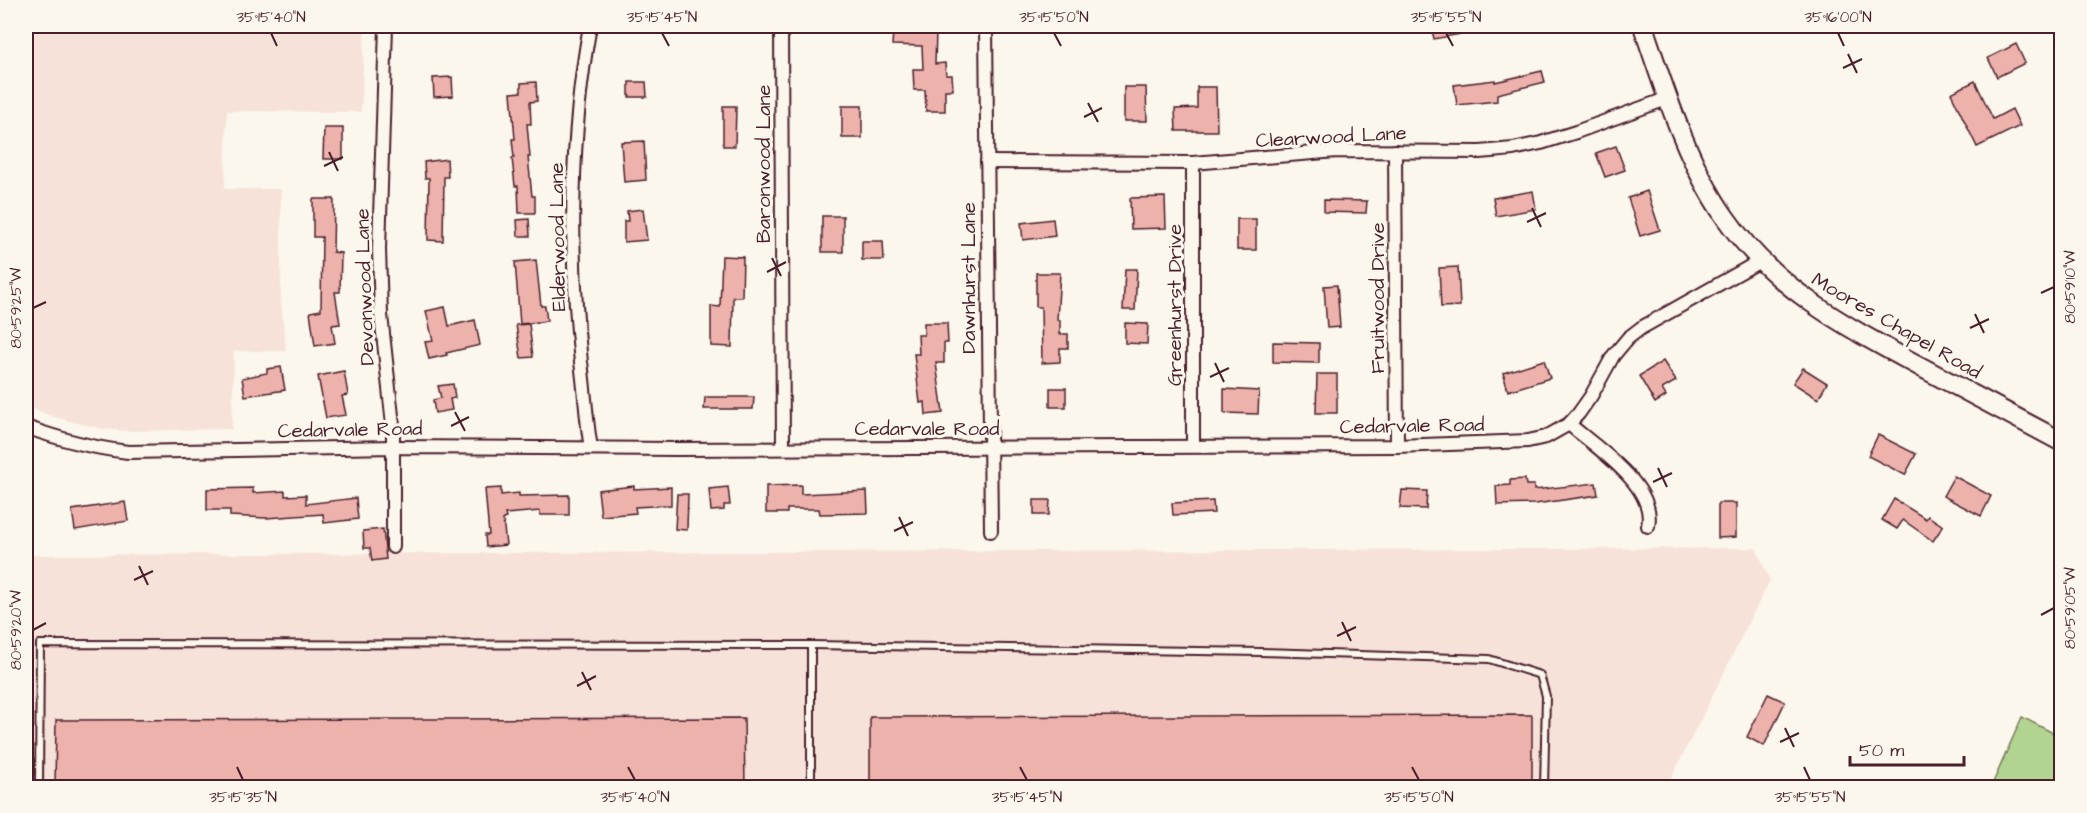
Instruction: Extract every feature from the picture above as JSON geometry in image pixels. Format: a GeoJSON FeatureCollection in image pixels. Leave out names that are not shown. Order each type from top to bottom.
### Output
{"type":"FeatureCollection","features":[{"type":"Feature","properties":{"kind":"main road","name":"Moores Chapel Road"},"geometry":{"type":"LineString","coordinates":[[1643,26],[1669,98],[1697,168],[1709,191],[1724,217],[1776,277],[1820,310],[1882,346],[2061,442]]}},
{"type":"Feature","properties":{"kind":"street","name":"Devonwood Lane"},"geometry":{"type":"LineString","coordinates":[[386,26],[379,249],[381,315],[393,425],[393,547]]}},
{"type":"Feature","properties":{"kind":"street","name":"Elderwood Lane"},"geometry":{"type":"LineString","coordinates":[[590,26],[579,98],[574,171],[574,256],[579,343],[591,448]]}},
{"type":"Feature","properties":{"kind":"street","name":"Baronwood Lane"},"geometry":{"type":"LineString","coordinates":[[781,26],[783,447]]}},
{"type":"Feature","properties":{"kind":"street","name":"Dawnhurst Lane"},"geometry":{"type":"LineString","coordinates":[[986,26],[991,531]]}},
{"type":"Feature","properties":{"kind":"street","name":"Clearwood Lane"},"geometry":{"type":"LineString","coordinates":[[987,162],[1193,164],[1337,151],[1480,152],[1513,149],[1576,132],[1669,98]]}},
{"type":"Feature","properties":{"kind":"street","name":"Fruitwood Drive"},"geometry":{"type":"LineString","coordinates":[[1395,150],[1397,446]]}},
{"type":"Feature","properties":{"kind":"street","name":"Greenhurst Drive"},"geometry":{"type":"LineString","coordinates":[[1193,164],[1193,446]]}},
{"type":"Feature","properties":{"kind":"street","name":"Cedarvale Road"},"geometry":{"type":"LineString","coordinates":[[26,427],[49,436],[102,449],[128,452],[393,447],[1397,446],[1528,441],[1546,437],[1569,424],[1579,414],[1613,356],[1628,338],[1641,328],[1760,261]]}},
{"type":"Feature","properties":{"kind":"street"},"geometry":{"type":"LineString","coordinates":[[1569,424],[1634,482],[1648,505],[1648,526]]}},
{"type":"Feature","properties":{"kind":"lane"},"geometry":{"type":"LineString","coordinates":[[39,788],[40,644],[811,645],[1248,652],[1489,659],[1540,675],[1546,696],[1544,788]]}},
{"type":"Feature","properties":{"kind":"lane"},"geometry":{"type":"LineString","coordinates":[[811,645],[811,788]]}},
{"type":"Feature","properties":{"kind":"shaded area"},"geometry":{"type":"Polygon","coordinates":[[[26,26],[365,26],[361,112],[227,111],[225,189],[281,189],[281,301],[286,351],[234,351],[232,429],[127,431],[102,429],[54,417],[26,406],[26,26]]]}},
{"type":"Feature","properties":{"kind":"shaded area"},"geometry":{"type":"Polygon","coordinates":[[[1756,548],[1770,580],[1667,787],[26,788],[26,555],[1756,548]]]}},
{"type":"Feature","properties":{"kind":"green space"},"geometry":{"type":"Polygon","coordinates":[[[2022,717],[2061,737],[2061,787],[1991,787],[2022,717]]]}},
{"type":"Feature","properties":{"kind":"building"},"geometry":{"type":"Polygon","coordinates":[[[1431,26],[1472,26],[1472,32],[1434,39],[1431,26]]]}},
{"type":"Feature","properties":{"kind":"building"},"geometry":{"type":"Polygon","coordinates":[[[893,31],[936,32],[935,64],[945,63],[946,75],[952,75],[953,90],[945,90],[945,111],[926,111],[925,90],[914,90],[913,69],[923,69],[922,46],[892,45],[893,31]]]}},
{"type":"Feature","properties":{"kind":"building"},"geometry":{"type":"Polygon","coordinates":[[[2016,44],[2025,63],[1997,77],[1988,58],[2016,44]]]}},
{"type":"Feature","properties":{"kind":"building"},"geometry":{"type":"Polygon","coordinates":[[[1542,71],[1545,82],[1497,94],[1497,101],[1457,105],[1454,85],[1495,80],[1495,82],[1542,71]]]}},
{"type":"Feature","properties":{"kind":"building"},"geometry":{"type":"Polygon","coordinates":[[[452,77],[453,96],[434,97],[433,78],[452,77]]]}},
{"type":"Feature","properties":{"kind":"building"},"geometry":{"type":"Polygon","coordinates":[[[1975,81],[1993,119],[2012,109],[2020,126],[1977,147],[1951,93],[1975,81]]]}},
{"type":"Feature","properties":{"kind":"building"},"geometry":{"type":"Polygon","coordinates":[[[536,82],[537,101],[530,102],[531,124],[527,124],[530,157],[528,157],[532,196],[535,196],[535,213],[519,213],[518,186],[515,186],[512,158],[514,158],[512,139],[515,139],[511,93],[521,92],[521,83],[536,82]]]}},
{"type":"Feature","properties":{"kind":"building"},"geometry":{"type":"Polygon","coordinates":[[[629,82],[646,82],[647,97],[629,97],[629,82]]]}},
{"type":"Feature","properties":{"kind":"building"},"geometry":{"type":"Polygon","coordinates":[[[1124,87],[1146,87],[1147,121],[1124,121],[1124,87]]]}},
{"type":"Feature","properties":{"kind":"building"},"geometry":{"type":"Polygon","coordinates":[[[1197,87],[1216,87],[1217,131],[1176,131],[1175,109],[1197,108],[1197,87]]]}},
{"type":"Feature","properties":{"kind":"building"},"geometry":{"type":"Polygon","coordinates":[[[723,106],[736,106],[735,146],[723,146],[723,106]]]}},
{"type":"Feature","properties":{"kind":"building"},"geometry":{"type":"Polygon","coordinates":[[[842,106],[862,106],[862,138],[842,138],[842,106]]]}},
{"type":"Feature","properties":{"kind":"building"},"geometry":{"type":"Polygon","coordinates":[[[324,128],[343,128],[343,159],[323,159],[324,128]]]}},
{"type":"Feature","properties":{"kind":"building"},"geometry":{"type":"Polygon","coordinates":[[[644,141],[646,180],[624,182],[621,142],[644,141]]]}},
{"type":"Feature","properties":{"kind":"building"},"geometry":{"type":"Polygon","coordinates":[[[1616,146],[1625,170],[1605,177],[1596,153],[1616,146]]]}},
{"type":"Feature","properties":{"kind":"building"},"geometry":{"type":"Polygon","coordinates":[[[447,159],[448,177],[444,177],[443,241],[428,240],[429,178],[425,178],[424,162],[447,159]]]}},
{"type":"Feature","properties":{"kind":"building"},"geometry":{"type":"Polygon","coordinates":[[[1533,191],[1536,209],[1496,216],[1493,198],[1533,191]]]}},
{"type":"Feature","properties":{"kind":"building"},"geometry":{"type":"Polygon","coordinates":[[[1647,191],[1660,230],[1640,236],[1628,198],[1647,191]]]}},
{"type":"Feature","properties":{"kind":"building"},"geometry":{"type":"Polygon","coordinates":[[[1165,197],[1166,228],[1131,229],[1130,198],[1165,197]]]}},
{"type":"Feature","properties":{"kind":"building"},"geometry":{"type":"Polygon","coordinates":[[[313,199],[334,199],[333,252],[341,253],[340,292],[335,292],[340,324],[332,325],[335,343],[315,346],[310,312],[321,310],[322,237],[313,237],[313,199]]]}},
{"type":"Feature","properties":{"kind":"building"},"geometry":{"type":"Polygon","coordinates":[[[1324,200],[1367,201],[1366,213],[1324,212],[1324,200]]]}},
{"type":"Feature","properties":{"kind":"building"},"geometry":{"type":"Polygon","coordinates":[[[643,209],[647,240],[624,242],[624,221],[628,221],[627,211],[643,209]]]}},
{"type":"Feature","properties":{"kind":"building"},"geometry":{"type":"Polygon","coordinates":[[[822,216],[843,216],[843,252],[822,252],[822,216]]]}},
{"type":"Feature","properties":{"kind":"building"},"geometry":{"type":"Polygon","coordinates":[[[529,219],[530,236],[518,236],[517,220],[529,219]]]}},
{"type":"Feature","properties":{"kind":"building"},"geometry":{"type":"Polygon","coordinates":[[[1053,219],[1055,236],[1023,240],[1021,223],[1053,219]]]}},
{"type":"Feature","properties":{"kind":"building"},"geometry":{"type":"Polygon","coordinates":[[[1237,219],[1256,219],[1256,250],[1237,250],[1237,219]]]}},
{"type":"Feature","properties":{"kind":"building"},"geometry":{"type":"Polygon","coordinates":[[[862,241],[883,241],[884,260],[862,260],[862,241]]]}},
{"type":"Feature","properties":{"kind":"building"},"geometry":{"type":"Polygon","coordinates":[[[722,256],[743,257],[742,297],[733,297],[732,347],[711,346],[711,306],[720,307],[722,256]]]}},
{"type":"Feature","properties":{"kind":"building"},"geometry":{"type":"Polygon","coordinates":[[[536,260],[541,306],[545,306],[547,321],[520,324],[515,262],[536,260]]]}},
{"type":"Feature","properties":{"kind":"building"},"geometry":{"type":"Polygon","coordinates":[[[1458,267],[1460,306],[1441,307],[1439,268],[1458,267]]]}},
{"type":"Feature","properties":{"kind":"building"},"geometry":{"type":"Polygon","coordinates":[[[1125,269],[1137,269],[1135,310],[1123,310],[1125,269]]]}},
{"type":"Feature","properties":{"kind":"building"},"geometry":{"type":"Polygon","coordinates":[[[1036,273],[1060,273],[1057,320],[1060,320],[1060,334],[1068,334],[1068,348],[1060,348],[1060,362],[1042,363],[1041,307],[1036,307],[1036,273]]]}},
{"type":"Feature","properties":{"kind":"building"},"geometry":{"type":"Polygon","coordinates":[[[1337,285],[1340,327],[1327,328],[1324,286],[1337,285]]]}},
{"type":"Feature","properties":{"kind":"building"},"geometry":{"type":"Polygon","coordinates":[[[445,307],[449,326],[475,320],[480,345],[429,359],[425,342],[433,341],[426,311],[445,307]]]}},
{"type":"Feature","properties":{"kind":"building"},"geometry":{"type":"Polygon","coordinates":[[[924,323],[947,323],[948,343],[944,343],[944,363],[936,363],[943,413],[926,415],[925,402],[920,403],[914,354],[919,354],[918,335],[924,335],[924,323]]]}},
{"type":"Feature","properties":{"kind":"building"},"geometry":{"type":"Polygon","coordinates":[[[1125,323],[1148,324],[1147,344],[1125,343],[1125,323]]]}},
{"type":"Feature","properties":{"kind":"building"},"geometry":{"type":"Polygon","coordinates":[[[529,324],[533,357],[521,358],[516,325],[529,324]]]}},
{"type":"Feature","properties":{"kind":"building"},"geometry":{"type":"Polygon","coordinates":[[[1273,342],[1319,343],[1319,363],[1273,362],[1273,342]]]}},
{"type":"Feature","properties":{"kind":"building"},"geometry":{"type":"Polygon","coordinates":[[[1544,360],[1550,378],[1508,391],[1503,373],[1544,360]]]}},
{"type":"Feature","properties":{"kind":"building"},"geometry":{"type":"Polygon","coordinates":[[[1663,361],[1676,381],[1662,389],[1666,396],[1655,403],[1639,376],[1663,361]]]}},
{"type":"Feature","properties":{"kind":"building"},"geometry":{"type":"Polygon","coordinates":[[[281,367],[285,390],[245,396],[242,378],[267,373],[267,369],[281,367]]]}},
{"type":"Feature","properties":{"kind":"building"},"geometry":{"type":"Polygon","coordinates":[[[1803,368],[1827,383],[1818,399],[1793,383],[1803,368]]]}},
{"type":"Feature","properties":{"kind":"building"},"geometry":{"type":"Polygon","coordinates":[[[344,371],[348,395],[342,396],[346,415],[326,418],[318,376],[344,371]]]}},
{"type":"Feature","properties":{"kind":"building"},"geometry":{"type":"Polygon","coordinates":[[[1317,374],[1337,374],[1337,413],[1316,413],[1317,374]]]}},
{"type":"Feature","properties":{"kind":"building"},"geometry":{"type":"Polygon","coordinates":[[[453,384],[455,398],[450,399],[452,410],[435,413],[433,400],[441,398],[438,386],[453,384]]]}},
{"type":"Feature","properties":{"kind":"building"},"geometry":{"type":"Polygon","coordinates":[[[1050,388],[1066,388],[1066,407],[1050,407],[1050,388]]]}},
{"type":"Feature","properties":{"kind":"building"},"geometry":{"type":"Polygon","coordinates":[[[1224,389],[1259,391],[1258,414],[1224,413],[1224,389]]]}},
{"type":"Feature","properties":{"kind":"building"},"geometry":{"type":"Polygon","coordinates":[[[705,397],[754,397],[753,409],[704,409],[705,397]]]}},
{"type":"Feature","properties":{"kind":"building"},"geometry":{"type":"Polygon","coordinates":[[[1878,435],[1916,454],[1905,475],[1868,456],[1878,435]]]}},
{"type":"Feature","properties":{"kind":"building"},"geometry":{"type":"Polygon","coordinates":[[[1954,476],[1991,496],[1981,516],[1943,496],[1954,476]]]}},
{"type":"Feature","properties":{"kind":"building"},"geometry":{"type":"Polygon","coordinates":[[[1525,479],[1526,485],[1534,485],[1534,490],[1596,483],[1598,495],[1535,504],[1497,505],[1496,486],[1510,485],[1510,480],[1525,479]]]}},
{"type":"Feature","properties":{"kind":"building"},"geometry":{"type":"Polygon","coordinates":[[[801,485],[801,494],[867,491],[868,513],[820,514],[819,509],[787,509],[787,513],[766,513],[766,486],[801,485]]]}},
{"type":"Feature","properties":{"kind":"building"},"geometry":{"type":"Polygon","coordinates":[[[634,486],[634,489],[671,487],[671,505],[635,507],[636,513],[601,516],[598,490],[634,486]]]}},
{"type":"Feature","properties":{"kind":"building"},"geometry":{"type":"Polygon","coordinates":[[[728,487],[730,505],[724,505],[724,510],[711,511],[709,489],[728,487]]]}},
{"type":"Feature","properties":{"kind":"building"},"geometry":{"type":"Polygon","coordinates":[[[253,488],[253,493],[285,491],[285,496],[306,495],[306,504],[356,498],[358,519],[324,523],[323,514],[266,518],[230,516],[230,510],[207,510],[207,489],[253,488]]]}},
{"type":"Feature","properties":{"kind":"building"},"geometry":{"type":"Polygon","coordinates":[[[501,488],[501,495],[519,493],[519,496],[569,495],[569,515],[540,515],[540,511],[505,514],[506,518],[503,519],[506,545],[486,547],[485,535],[489,535],[485,489],[501,488]]]}},
{"type":"Feature","properties":{"kind":"building"},"geometry":{"type":"Polygon","coordinates":[[[1402,490],[1427,491],[1426,509],[1400,508],[1402,490]]]}},
{"type":"Feature","properties":{"kind":"building"},"geometry":{"type":"Polygon","coordinates":[[[677,494],[688,494],[687,530],[675,529],[677,494]]]}},
{"type":"Feature","properties":{"kind":"building"},"geometry":{"type":"Polygon","coordinates":[[[1894,499],[1926,519],[1928,516],[1943,526],[1933,541],[1903,520],[1897,529],[1882,520],[1894,499]]]}},
{"type":"Feature","properties":{"kind":"building"},"geometry":{"type":"Polygon","coordinates":[[[1034,500],[1050,500],[1049,515],[1034,515],[1034,500]]]}},
{"type":"Feature","properties":{"kind":"building"},"geometry":{"type":"Polygon","coordinates":[[[1213,501],[1214,513],[1173,515],[1172,503],[1213,501]]]}},
{"type":"Feature","properties":{"kind":"building"},"geometry":{"type":"Polygon","coordinates":[[[125,502],[128,521],[75,530],[72,510],[125,502]]]}},
{"type":"Feature","properties":{"kind":"building"},"geometry":{"type":"Polygon","coordinates":[[[1718,503],[1736,503],[1736,537],[1718,538],[1718,503]]]}},
{"type":"Feature","properties":{"kind":"building"},"geometry":{"type":"Polygon","coordinates":[[[383,529],[386,559],[372,561],[370,548],[364,548],[363,531],[383,529]]]}},
{"type":"Feature","properties":{"kind":"building"},"geometry":{"type":"Polygon","coordinates":[[[1768,694],[1785,702],[1764,746],[1747,737],[1768,694]]]}},
{"type":"Feature","properties":{"kind":"building"},"geometry":{"type":"Polygon","coordinates":[[[1532,715],[1532,788],[870,788],[870,717],[1532,715]]]}},
{"type":"Feature","properties":{"kind":"building"},"geometry":{"type":"Polygon","coordinates":[[[744,718],[745,788],[55,788],[56,720],[744,718]]]}}]}
